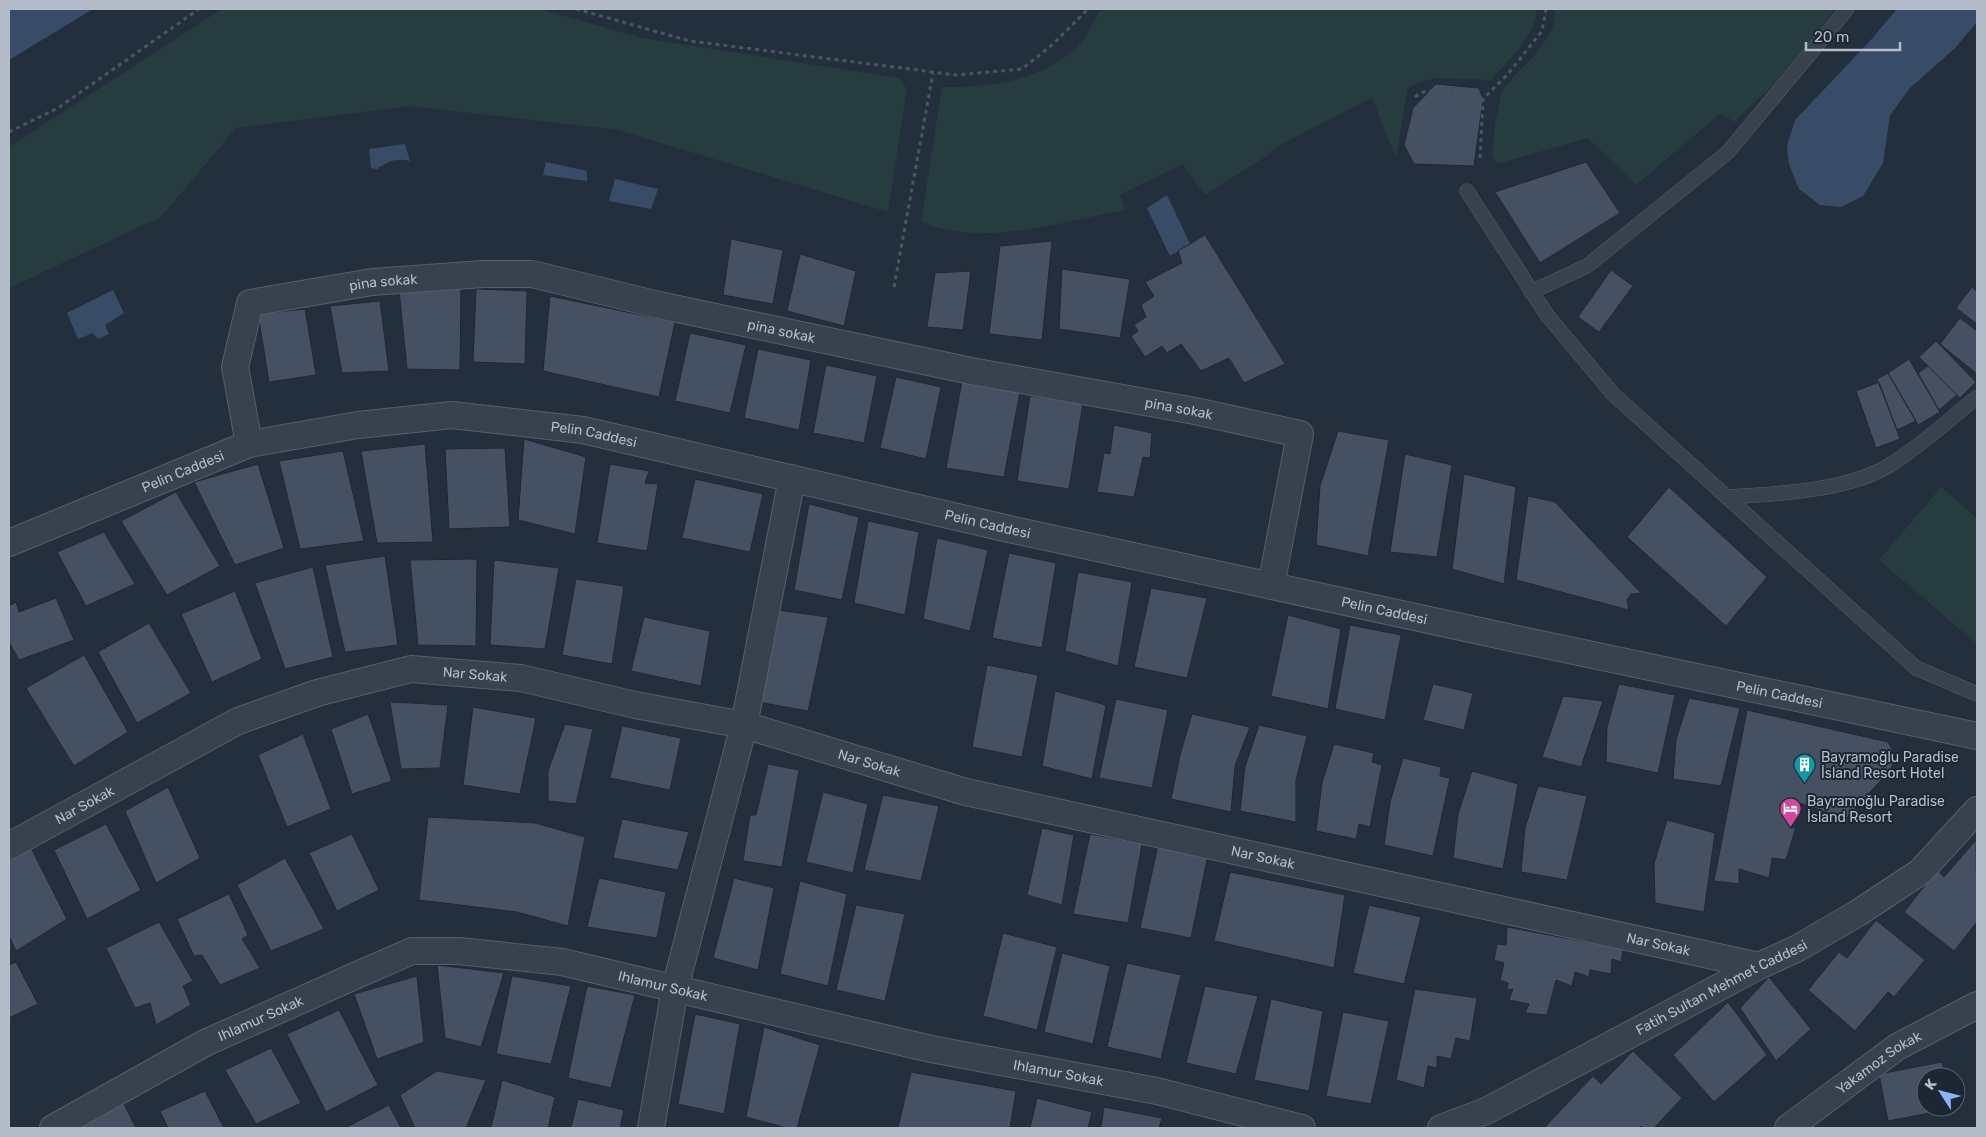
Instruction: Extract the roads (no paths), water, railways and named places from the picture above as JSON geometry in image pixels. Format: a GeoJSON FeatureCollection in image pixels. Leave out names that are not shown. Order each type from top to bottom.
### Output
{"type":"FeatureCollection","features":[{"type":"Feature","properties":{"kind":"street","name":"pina sokak"},"geometry":{"type":"LineString","coordinates":[[249,444],[235,367],[250,303],[372,282],[483,274],[532,274],[659,305],[962,369],[1196,411],[1300,434],[1271,586]]}},
{"type":"Feature","properties":{"kind":"street","name":"Pelin Caddesi"},"geometry":{"type":"LineString","coordinates":[[9,543],[249,444],[358,425],[452,415],[584,430],[1271,586],[1977,736]]}},
{"type":"Feature","properties":{"kind":"street"},"geometry":{"type":"LineString","coordinates":[[652,1128],[675,988],[744,725],[792,478]]}},
{"type":"Feature","properties":{"kind":"street","name":"Nar Sokak"},"geometry":{"type":"LineString","coordinates":[[9,846],[238,721],[317,693],[410,669],[520,678],[635,705],[744,725],[966,792],[1759,966]]}},
{"type":"Feature","properties":{"kind":"street","name":"Fatih Sultan Mehmet Caddesi"},"geometry":{"type":"LineString","coordinates":[[1441,1128],[1491,1120],[1759,966],[1798,948],[1849,918],[1920,872],[1977,810]]}},
{"type":"Feature","properties":{"kind":"street","name":"Ihlamur Sokak"},"geometry":{"type":"LineString","coordinates":[[53,1128],[204,1043],[412,951],[459,951],[562,962],[930,1049],[1157,1091],[1302,1128]]}},
{"type":"Feature","properties":{"kind":"street","name":"Yakamoz Sokak"},"geometry":{"type":"LineString","coordinates":[[1788,1128],[1897,1047],[1977,1006]]}},
{"type":"Feature","properties":{"kind":"lane"},"geometry":{"type":"LineString","coordinates":[[1531,292],[1587,266],[1728,152],[1847,9]]}},
{"type":"Feature","properties":{"kind":"lane"},"geometry":{"type":"LineString","coordinates":[[1467,191],[1547,315],[1613,394],[1916,668],[1977,694]]}},
{"type":"Feature","properties":{"kind":"lane"},"geometry":{"type":"LineString","coordinates":[[1726,498],[1794,493],[1860,478],[1892,464],[1977,397]]}},
{"type":"Feature","properties":{"kind":"water"},"geometry":{"type":"Polygon","coordinates":[[[9,9],[93,9],[9,60],[9,9]]]}},
{"type":"Feature","properties":{"kind":"water"},"geometry":{"type":"Polygon","coordinates":[[[1897,9],[1977,9],[1977,22],[1955,48],[1910,88],[1890,115],[1883,163],[1863,196],[1841,207],[1820,205],[1799,189],[1789,164],[1787,146],[1795,120],[1869,42],[1897,9]]]}},
{"type":"Feature","properties":{"kind":"water"},"geometry":{"type":"Polygon","coordinates":[[[405,144],[410,161],[397,160],[377,169],[371,168],[369,149],[405,144]]]}},
{"type":"Feature","properties":{"kind":"water"},"geometry":{"type":"Polygon","coordinates":[[[546,162],[587,171],[587,181],[543,175],[546,162]]]}},
{"type":"Feature","properties":{"kind":"water"},"geometry":{"type":"Polygon","coordinates":[[[615,179],[658,189],[651,209],[609,201],[615,179]]]}},
{"type":"Feature","properties":{"kind":"water"},"geometry":{"type":"Polygon","coordinates":[[[1167,195],[1190,244],[1170,256],[1147,208],[1167,195]]]}},
{"type":"Feature","properties":{"kind":"water"},"geometry":{"type":"Polygon","coordinates":[[[113,290],[124,313],[105,325],[109,334],[98,339],[93,333],[78,339],[67,313],[113,290]]]}},
{"type":"Feature","properties":{"kind":"place","name":"Bayramoğlu Paradise İsland Resort Hotel"},"geometry":{"type":"Point","coordinates":[1805,784]}},
{"type":"Feature","properties":{"kind":"place","name":"Bayramoğlu Paradise İsland Resort"},"geometry":{"type":"Point","coordinates":[1791,828]}}]}
